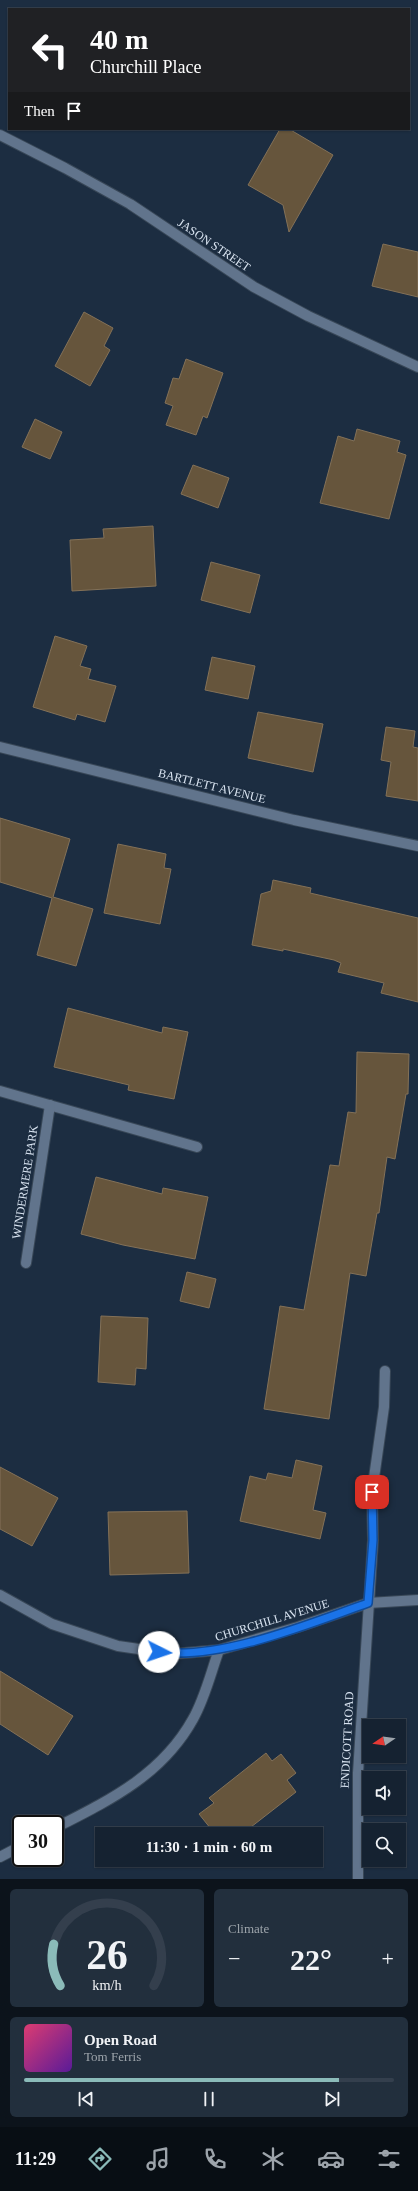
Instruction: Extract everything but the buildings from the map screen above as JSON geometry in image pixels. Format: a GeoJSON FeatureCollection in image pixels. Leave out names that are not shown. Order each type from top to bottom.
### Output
{"type":"FeatureCollection","features":[{"type":"Feature","properties":{"kind":"street","name":"JASON STREET"},"geometry":{"type":"LineString","coordinates":[[0,135],[65,168],[130,204],[254,287],[308,316],[418,367]]}},
{"type":"Feature","properties":{"kind":"street","name":"BARTLETT AVENUE"},"geometry":{"type":"LineString","coordinates":[[0,747],[294,820],[418,846]]}},
{"type":"Feature","properties":{"kind":"street"},"geometry":{"type":"LineString","coordinates":[[0,1091],[197,1147]]}},
{"type":"Feature","properties":{"kind":"street","name":"WINDERMERE PARK"},"geometry":{"type":"LineString","coordinates":[[26,1263],[50,1105]]}},
{"type":"Feature","properties":{"kind":"street","name":"ENDICOTT ROAD"},"geometry":{"type":"LineString","coordinates":[[358,1879],[359,1759],[373,1540],[372,1492],[384,1407],[386,1371]]}},
{"type":"Feature","properties":{"kind":"street","name":"CHURCHILL AVENUE"},"geometry":{"type":"LineString","coordinates":[[0,1595],[52,1624],[118,1646],[173,1654],[219,1650],[298,1627],[368,1603],[418,1600]]}},
{"type":"Feature","properties":{"kind":"street"},"geometry":{"type":"LineString","coordinates":[[64,1823],[117,1796],[167,1758],[194,1718],[219,1650]]}},
{"type":"Feature","properties":{"kind":"street"},"geometry":{"type":"LineString","coordinates":[[0,1857],[12,1851]]}},
{"type":"Feature","properties":{"kind":"route"},"geometry":{"type":"LineString","coordinates":[[159,1652],[173,1654],[219,1650],[298,1627],[368,1603],[373,1540],[372,1492]]}}]}
